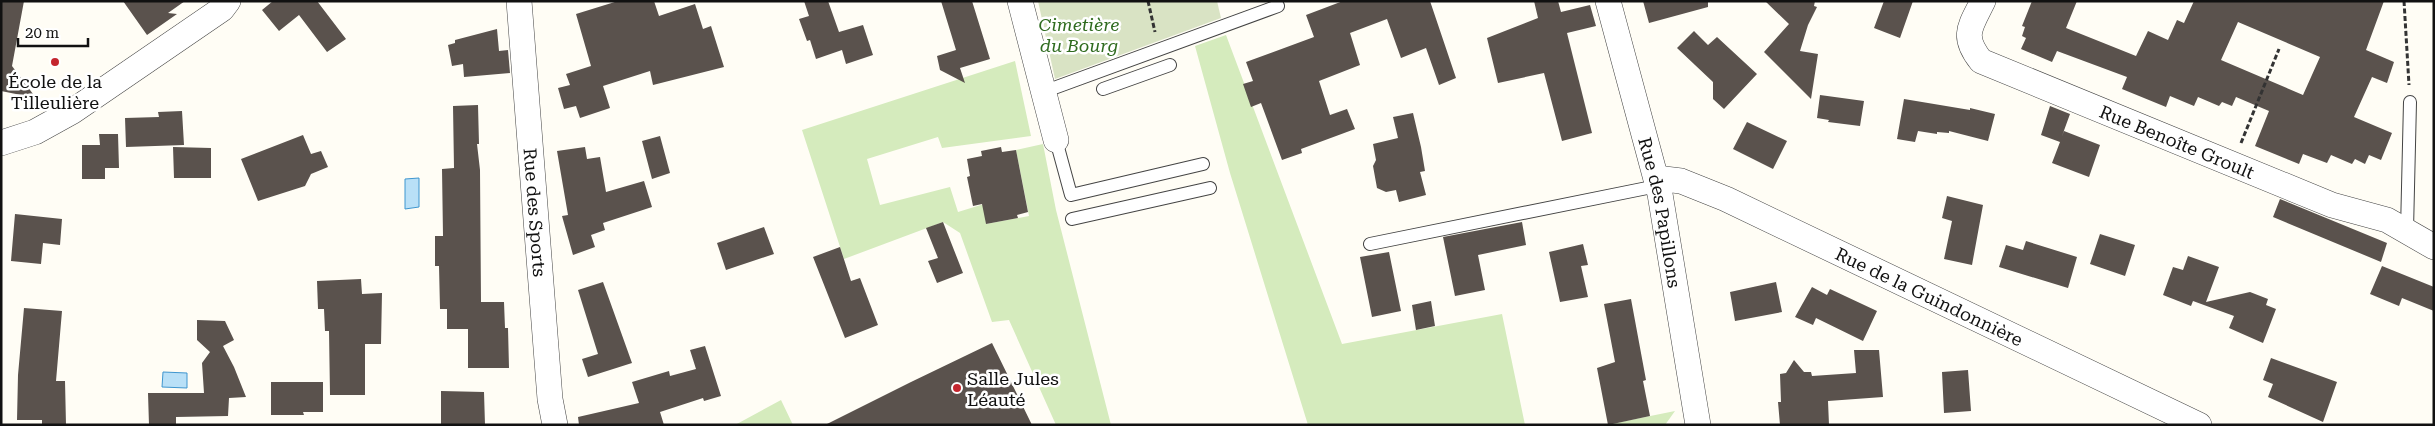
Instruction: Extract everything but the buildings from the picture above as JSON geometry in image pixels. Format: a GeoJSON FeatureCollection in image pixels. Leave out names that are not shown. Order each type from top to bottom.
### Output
{"type":"FeatureCollection","features":[{"type":"Feature","properties":{"kind":"street"},"geometry":{"type":"LineString","coordinates":[[1,143],[35,132],[73,111],[222,9],[228,1]]}},
{"type":"Feature","properties":{"kind":"street","name":"Rue des Sports"},"geometry":{"type":"LineString","coordinates":[[519,1],[548,381],[555,425]]}},
{"type":"Feature","properties":{"kind":"street"},"geometry":{"type":"LineString","coordinates":[[1020,1],[1056,140]]}},
{"type":"Feature","properties":{"kind":"street","name":"Rue des Papillons"},"geometry":{"type":"LineString","coordinates":[[1608,1],[1656,182],[1669,241],[1698,425]]}},
{"type":"Feature","properties":{"kind":"street","name":"Rue Benoîte Groult"},"geometry":{"type":"LineString","coordinates":[[1983,1],[1970,28],[1970,48],[1981,61],[2332,205],[2387,220],[2407,230],[2424,243],[2434,247]]}},
{"type":"Feature","properties":{"kind":"street","name":"Rue de la Guindonnière"},"geometry":{"type":"LineString","coordinates":[[1656,182],[1681,181],[1726,199],[2199,425]]}},
{"type":"Feature","properties":{"kind":"lane"},"geometry":{"type":"LineString","coordinates":[[1043,92],[1278,6]]}},
{"type":"Feature","properties":{"kind":"lane"},"geometry":{"type":"LineString","coordinates":[[1104,89],[1170,66]]}},
{"type":"Feature","properties":{"kind":"lane"},"geometry":{"type":"LineString","coordinates":[[2407,230],[2410,102]]}},
{"type":"Feature","properties":{"kind":"lane"},"geometry":{"type":"LineString","coordinates":[[1056,140],[1071,194],[1202,164]]}},
{"type":"Feature","properties":{"kind":"lane"},"geometry":{"type":"LineString","coordinates":[[1370,244],[1656,182]]}},
{"type":"Feature","properties":{"kind":"lane"},"geometry":{"type":"LineString","coordinates":[[1072,219],[1210,188]]}},
{"type":"Feature","properties":{"kind":"path"},"geometry":{"type":"LineString","coordinates":[[1148,1],[1155,34]]}},
{"type":"Feature","properties":{"kind":"path"},"geometry":{"type":"LineString","coordinates":[[2404,1],[2410,102]]}},
{"type":"Feature","properties":{"kind":"path"},"geometry":{"type":"LineString","coordinates":[[2232,164],[2279,49]]}},
{"type":"Feature","properties":{"kind":"green space","name":"Cimetière du Bourg"},"geometry":{"type":"Polygon","coordinates":[[[1038,1],[1217,1],[1221,18],[1055,79],[1038,1]]]}},
{"type":"Feature","properties":{"kind":"green space"},"geometry":{"type":"Polygon","coordinates":[[[1226,35],[1342,344],[1502,314],[1525,425],[1308,425],[1230,173],[1195,46],[1226,35]]]}},
{"type":"Feature","properties":{"kind":"green space"},"geometry":{"type":"Polygon","coordinates":[[[1015,61],[1031,136],[942,148],[938,137],[867,159],[880,205],[950,187],[958,212],[984,204],[986,224],[1029,216],[1016,150],[1043,144],[1056,210],[1111,425],[1056,425],[1009,320],[992,322],[960,233],[943,222],[844,259],[802,130],[1015,61]]]}},
{"type":"Feature","properties":{"kind":"green space"},"geometry":{"type":"Polygon","coordinates":[[[781,400],[793,425],[735,425],[781,400]]]}},
{"type":"Feature","properties":{"kind":"green space"},"geometry":{"type":"Polygon","coordinates":[[[1675,411],[1665,425],[1606,425],[1675,411]]]}},
{"type":"Feature","properties":{"kind":"water"},"geometry":{"type":"Polygon","coordinates":[[[419,178],[419,207],[405,209],[405,179],[419,178]]]}},
{"type":"Feature","properties":{"kind":"water"},"geometry":{"type":"Polygon","coordinates":[[[163,372],[187,373],[187,388],[162,387],[163,372]]]}},
{"type":"Feature","properties":{"kind":"place","name":"École de la Tilleulière"},"geometry":{"type":"Point","coordinates":[55,62]}},
{"type":"Feature","properties":{"kind":"place","name":"Salle Jules Léauté"},"geometry":{"type":"Point","coordinates":[957,388]}}]}
